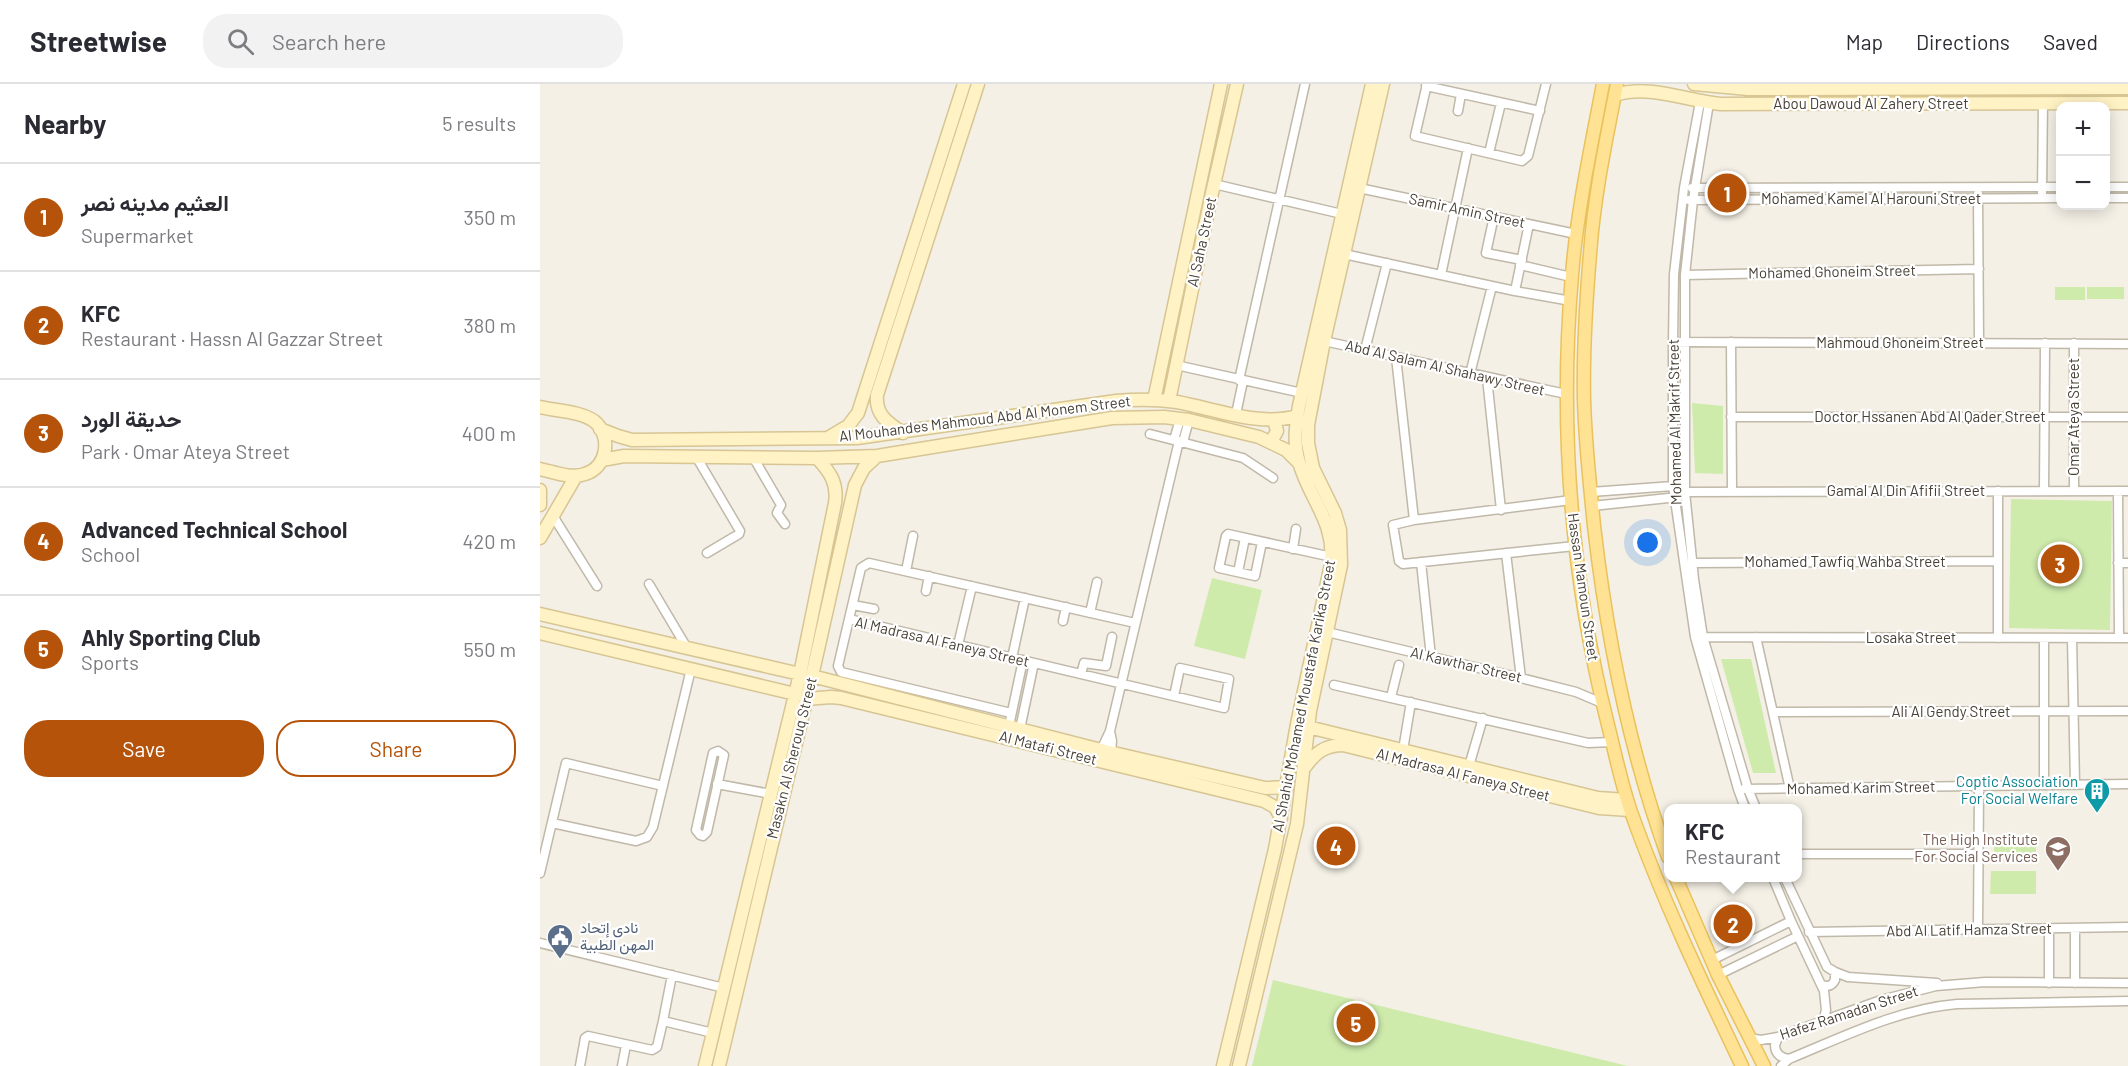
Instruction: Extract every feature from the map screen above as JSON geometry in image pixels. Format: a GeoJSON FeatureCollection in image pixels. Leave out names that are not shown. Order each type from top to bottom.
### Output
{"type":"FeatureCollection","features":[{"type":"Feature","properties":{"kind":"main road","name":"Hassan Mamoun Street"},"geometry":{"type":"LineString","coordinates":[[1603,84],[1579,208],[1571,277],[1566,394],[1571,500],[1581,592],[1602,703],[1629,805],[1686,947],[1742,1066]]}},
{"type":"Feature","properties":{"kind":"main road","name":"Hassan Mamoun Street"},"geometry":{"type":"LineString","coordinates":[[1616,90],[1594,212],[1586,310],[1584,400],[1601,589],[1623,706],[1648,799],[1664,845]]}},
{"type":"Feature","properties":{"kind":"main road"},"geometry":{"type":"LineString","coordinates":[[1575,546],[1577,551],[1587,555],[1592,553],[1596,543]]}},
{"type":"Feature","properties":{"kind":"main road"},"geometry":{"type":"LineString","coordinates":[[1581,592],[1589,582],[1598,585],[1601,589]]}},
{"type":"Feature","properties":{"kind":"main road"},"geometry":{"type":"LineString","coordinates":[[1678,882],[1718,975],[1764,1066]]}},
{"type":"Feature","properties":{"kind":"street"},"geometry":{"type":"LineString","coordinates":[[826,439],[848,426],[858,413],[964,84]]}},
{"type":"Feature","properties":{"kind":"street"},"geometry":{"type":"LineString","coordinates":[[903,433],[888,423],[879,411],[877,395],[978,84]]}},
{"type":"Feature","properties":{"kind":"street","name":"Al Saha Street"},"geometry":{"type":"LineString","coordinates":[[1154,400],[1221,84]]}},
{"type":"Feature","properties":{"kind":"street","name":"Al Saha Street"},"geometry":{"type":"LineString","coordinates":[[1170,395],[1206,219],[1237,84]]}},
{"type":"Feature","properties":{"kind":"street"},"geometry":{"type":"LineString","coordinates":[[1236,414],[1241,380],[1305,84]]}},
{"type":"Feature","properties":{"kind":"street","name":"Al Shahid Mohamed Moustafa Karika Street"},"geometry":{"type":"LineString","coordinates":[[1223,1066],[1281,818],[1296,724],[1332,557],[1328,526],[1299,463],[1296,440],[1297,416],[1372,84]]}},
{"type":"Feature","properties":{"kind":"street","name":"Al Shahid Mohamed Moustafa Karika Street"},"geometry":{"type":"LineString","coordinates":[[1239,1066],[1295,834],[1312,695],[1341,565],[1341,539],[1335,513],[1313,468],[1307,434],[1324,341],[1383,84]]}},
{"type":"Feature","properties":{"kind":"street"},"geometry":{"type":"LineString","coordinates":[[1540,111],[1426,85],[1415,136],[1522,161],[1527,159],[1540,111],[1546,84]]}},
{"type":"Feature","properties":{"kind":"street","name":"Abou Dawoud Al Zahery Street"},"geometry":{"type":"LineString","coordinates":[[1706,85],[1835,89],[2043,86],[2128,88]]}},
{"type":"Feature","properties":{"kind":"street","name":"Abou Dawoud Al Zahery Street"},"geometry":{"type":"LineString","coordinates":[[1616,90],[1654,88],[1705,102],[2056,104]]}},
{"type":"Feature","properties":{"kind":"street"},"geometry":{"type":"LineString","coordinates":[[1834,104],[1835,89]]}},
{"type":"Feature","properties":{"kind":"street"},"geometry":{"type":"LineString","coordinates":[[1458,111],[1461,94]]}},
{"type":"Feature","properties":{"kind":"street","name":"Mohamed Al Makrif Street"},"geometry":{"type":"LineString","coordinates":[[1705,102],[1684,188],[1674,274],[1673,486],[1699,637],[1744,804]]}},
{"type":"Feature","properties":{"kind":"street","name":"Mohamed Al Makrif Street"},"geometry":{"type":"LineString","coordinates":[[1705,102],[1685,275],[1685,492],[1699,637],[1754,804]]}},
{"type":"Feature","properties":{"kind":"street"},"geometry":{"type":"LineString","coordinates":[[1489,153],[1501,103]]}},
{"type":"Feature","properties":{"kind":"street"},"geometry":{"type":"LineString","coordinates":[[2042,198],[2043,103]]}},
{"type":"Feature","properties":{"kind":"street","name":"Abou Dawoud Al Zahery Street"},"geometry":{"type":"LineString","coordinates":[[2110,104],[2128,103]]}},
{"type":"Feature","properties":{"kind":"street"},"geometry":{"type":"LineString","coordinates":[[1441,275],[1468,148]]}},
{"type":"Feature","properties":{"kind":"street"},"geometry":{"type":"LineString","coordinates":[[1214,184],[1342,214]]}},
{"type":"Feature","properties":{"kind":"street"},"geometry":{"type":"LineString","coordinates":[[1978,187],[1979,343]]}},
{"type":"Feature","properties":{"kind":"street","name":"Mohamed Kamel Al Harouni Street"},"geometry":{"type":"LineString","coordinates":[[1684,188],[2056,187]]}},
{"type":"Feature","properties":{"kind":"street"},"geometry":{"type":"LineString","coordinates":[[2110,187],[2128,187]]}},
{"type":"Feature","properties":{"kind":"street","name":"Samir Amin Street"},"geometry":{"type":"LineString","coordinates":[[1359,188],[1576,234]]}},
{"type":"Feature","properties":{"kind":"street","name":"Mohamed Kamel Al Harouni Street"},"geometry":{"type":"LineString","coordinates":[[1682,200],[2056,198]]}},
{"type":"Feature","properties":{"kind":"street"},"geometry":{"type":"LineString","coordinates":[[2110,198],[2128,198]]}},
{"type":"Feature","properties":{"kind":"street"},"geometry":{"type":"LineString","coordinates":[[1195,199],[1200,202],[1210,202]]}},
{"type":"Feature","properties":{"kind":"street"},"geometry":{"type":"LineString","coordinates":[[1192,216],[1201,216],[1206,219]]}},
{"type":"Feature","properties":{"kind":"street"},"geometry":{"type":"LineString","coordinates":[[1494,216],[1486,253],[1571,277]]}},
{"type":"Feature","properties":{"kind":"street"},"geometry":{"type":"LineString","coordinates":[[1515,291],[1529,224]]}},
{"type":"Feature","properties":{"kind":"street"},"geometry":{"type":"LineString","coordinates":[[1344,254],[1571,301]]}},
{"type":"Feature","properties":{"kind":"street"},"geometry":{"type":"LineString","coordinates":[[1365,350],[1387,263]]}},
{"type":"Feature","properties":{"kind":"street","name":"Mohamed Ghoneim Street"},"geometry":{"type":"LineString","coordinates":[[1685,275],[1979,269]]}},
{"type":"Feature","properties":{"kind":"street"},"geometry":{"type":"LineString","coordinates":[[1470,374],[1492,286]]}},
{"type":"Feature","properties":{"kind":"street","name":"Abd Al Salam Al Shahawy Street"},"geometry":{"type":"LineString","coordinates":[[1324,341],[1566,394]]}},
{"type":"Feature","properties":{"kind":"street","name":"Mahmoud Ghoneim Street"},"geometry":{"type":"LineString","coordinates":[[1672,342],[2128,344]]}},
{"type":"Feature","properties":{"kind":"street"},"geometry":{"type":"LineString","coordinates":[[1731,342],[1732,491]]}},
{"type":"Feature","properties":{"kind":"street","name":"Omar Ateya Street"},"geometry":{"type":"LineString","coordinates":[[2044,491],[2045,343]]}},
{"type":"Feature","properties":{"kind":"street","name":"Omar Ateya Street"},"geometry":{"type":"LineString","coordinates":[[2074,343],[2074,491]]}},
{"type":"Feature","properties":{"kind":"street"},"geometry":{"type":"LineString","coordinates":[[1396,357],[1414,520]]}},
{"type":"Feature","properties":{"kind":"street"},"geometry":{"type":"LineString","coordinates":[[1176,366],[1302,393]]}},
{"type":"Feature","properties":{"kind":"street"},"geometry":{"type":"LineString","coordinates":[[1487,378],[1501,510]]}},
{"type":"Feature","properties":{"kind":"street"},"geometry":{"type":"LineString","coordinates":[[1156,386],[1170,395]]}},
{"type":"Feature","properties":{"kind":"street","name":"Al Mouhandes Mahmoud Abd Al Monem Street"},"geometry":{"type":"LineString","coordinates":[[540,407],[583,416],[593,421],[600,429],[632,440],[826,439],[903,433],[1116,401],[1154,400],[1170,395],[1262,420],[1297,416]]}},
{"type":"Feature","properties":{"kind":"street"},"geometry":{"type":"LineString","coordinates":[[858,413],[868,417],[879,411]]}},
{"type":"Feature","properties":{"kind":"street","name":"Al Mouhandes Mahmoud Abd Al Monem Street"},"geometry":{"type":"LineString","coordinates":[[602,460],[624,456],[817,458],[877,456],[1112,418],[1151,416],[1184,419],[1259,437],[1286,450],[1299,463]]}},
{"type":"Feature","properties":{"kind":"street","name":"Doctor Hssanen Abd Al Qader Street"},"geometry":{"type":"LineString","coordinates":[[1731,417],[2128,417]]}},
{"type":"Feature","properties":{"kind":"street"},"geometry":{"type":"LineString","coordinates":[[1106,751],[1112,738],[1110,731],[1120,684],[1184,419]]}},
{"type":"Feature","properties":{"kind":"street"},"geometry":{"type":"LineString","coordinates":[[1271,442],[1277,431],[1274,420]]}},
{"type":"Feature","properties":{"kind":"street"},"geometry":{"type":"LineString","coordinates":[[540,469],[576,476],[591,471],[602,460],[605,444],[600,429]]}},
{"type":"Feature","properties":{"kind":"street"},"geometry":{"type":"LineString","coordinates":[[1150,434],[1242,458],[1273,478]]}},
{"type":"Feature","properties":{"kind":"street","name":"Masakn Al Sherouq Street"},"geometry":{"type":"LineString","coordinates":[[719,1066],[806,675],[854,490],[860,473],[877,456]]}},
{"type":"Feature","properties":{"kind":"street"},"geometry":{"type":"LineString","coordinates":[[753,457],[782,506],[777,512],[784,524]]}},
{"type":"Feature","properties":{"kind":"street"},"geometry":{"type":"LineString","coordinates":[[697,458],[740,531],[739,534],[707,553]]}},
{"type":"Feature","properties":{"kind":"street"},"geometry":{"type":"LineString","coordinates":[[817,458],[830,473],[836,489],[845,484],[854,490]]}},
{"type":"Feature","properties":{"kind":"street"},"geometry":{"type":"LineString","coordinates":[[540,538],[576,476]]}},
{"type":"Feature","properties":{"kind":"street"},"geometry":{"type":"LineString","coordinates":[[1591,492],[1673,486]]}},
{"type":"Feature","properties":{"kind":"street","name":"Gamal Al Din Afifii Street"},"geometry":{"type":"LineString","coordinates":[[1673,486],[1685,492]]}},
{"type":"Feature","properties":{"kind":"street","name":"Masakn Al Sherouq Street"},"geometry":{"type":"LineString","coordinates":[[806,675],[836,489]]}},
{"type":"Feature","properties":{"kind":"street"},"geometry":{"type":"LineString","coordinates":[[540,490],[540,505]]}},
{"type":"Feature","properties":{"kind":"street"},"geometry":{"type":"LineString","coordinates":[[1998,491],[1998,638]]}},
{"type":"Feature","properties":{"kind":"street"},"geometry":{"type":"LineString","coordinates":[[2118,491],[2118,563],[2123,638]]}},
{"type":"Feature","properties":{"kind":"street","name":"Gamal Al Din Afifii Street"},"geometry":{"type":"LineString","coordinates":[[1592,506],[1675,498],[1685,492],[2128,491]]}},
{"type":"Feature","properties":{"kind":"street"},"geometry":{"type":"LineString","coordinates":[[1571,500],[1394,524],[1401,564],[1575,546]]}},
{"type":"Feature","properties":{"kind":"street"},"geometry":{"type":"LineString","coordinates":[[552,516],[597,586]]}},
{"type":"Feature","properties":{"kind":"street"},"geometry":{"type":"LineString","coordinates":[[1293,549],[1296,530]]}},
{"type":"Feature","properties":{"kind":"street"},"geometry":{"type":"LineString","coordinates":[[1262,542],[1255,576],[1219,567],[1226,534],[1332,557]]}},
{"type":"Feature","properties":{"kind":"street"},"geometry":{"type":"LineString","coordinates":[[906,571],[913,536]]}},
{"type":"Feature","properties":{"kind":"street"},"geometry":{"type":"LineString","coordinates":[[1238,573],[1245,538]]}},
{"type":"Feature","properties":{"kind":"street"},"geometry":{"type":"LineString","coordinates":[[1506,553],[1521,678]]}},
{"type":"Feature","properties":{"kind":"street","name":"Mohamed Tawfiq Wahba Street"},"geometry":{"type":"LineString","coordinates":[[1692,563],[1998,561]]}},
{"type":"Feature","properties":{"kind":"street"},"geometry":{"type":"LineString","coordinates":[[1421,562],[1431,657]]}},
{"type":"Feature","properties":{"kind":"street"},"geometry":{"type":"LineString","coordinates":[[849,619],[861,568],[873,563],[1135,623]]}},
{"type":"Feature","properties":{"kind":"street"},"geometry":{"type":"LineString","coordinates":[[2118,563],[2128,563]]}},
{"type":"Feature","properties":{"kind":"street"},"geometry":{"type":"LineString","coordinates":[[926,591],[929,576]]}},
{"type":"Feature","properties":{"kind":"street"},"geometry":{"type":"LineString","coordinates":[[1090,613],[1097,582]]}},
{"type":"Feature","properties":{"kind":"street"},"geometry":{"type":"LineString","coordinates":[[650,584],[687,648]]}},
{"type":"Feature","properties":{"kind":"street"},"geometry":{"type":"LineString","coordinates":[[958,645],[972,586]]}},
{"type":"Feature","properties":{"kind":"street"},"geometry":{"type":"LineString","coordinates":[[1012,658],[1025,598]]}},
{"type":"Feature","properties":{"kind":"street"},"geometry":{"type":"LineString","coordinates":[[853,605],[874,609]]}},
{"type":"Feature","properties":{"kind":"street"},"geometry":{"type":"LineString","coordinates":[[1063,621],[1066,608]]}},
{"type":"Feature","properties":{"kind":"street","name":"Al Matafi Street"},"geometry":{"type":"LineString","coordinates":[[540,614],[1013,723],[1258,793],[1271,804],[1281,818]]}},
{"type":"Feature","properties":{"kind":"street","name":"Al Madrasa Al Faneya Street"},"geometry":{"type":"LineString","coordinates":[[1013,723],[841,672],[838,664],[849,619],[1224,708],[1230,681],[1228,677],[1180,668],[1174,696]]}},
{"type":"Feature","properties":{"kind":"street","name":"Al Kawthar Street"},"geometry":{"type":"LineString","coordinates":[[1327,632],[1576,692],[1602,703]]}},
{"type":"Feature","properties":{"kind":"street","name":"Al Matafi Street"},"geometry":{"type":"LineString","coordinates":[[540,633],[801,696],[831,697],[1258,793],[1271,788],[1287,787]]}},
{"type":"Feature","properties":{"kind":"street"},"geometry":{"type":"LineString","coordinates":[[1081,674],[1084,663],[1106,666],[1112,637]]}},
{"type":"Feature","properties":{"kind":"street","name":"Losaka Street"},"geometry":{"type":"LineString","coordinates":[[1699,637],[2123,638]]}},
{"type":"Feature","properties":{"kind":"street"},"geometry":{"type":"LineString","coordinates":[[1756,637],[1790,789]]}},
{"type":"Feature","properties":{"kind":"street"},"geometry":{"type":"LineString","coordinates":[[2044,638],[2044,785]]}},
{"type":"Feature","properties":{"kind":"street"},"geometry":{"type":"LineString","coordinates":[[2072,638],[2074,784]]}},
{"type":"Feature","properties":{"kind":"street"},"geometry":{"type":"LineString","coordinates":[[1013,723],[1023,660]]}},
{"type":"Feature","properties":{"kind":"street"},"geometry":{"type":"LineString","coordinates":[[1013,723],[1034,663]]}},
{"type":"Feature","properties":{"kind":"street"},"geometry":{"type":"LineString","coordinates":[[1391,697],[1399,665]]}},
{"type":"Feature","properties":{"kind":"street"},"geometry":{"type":"LineString","coordinates":[[552,823],[632,840],[642,840],[651,832],[691,669]]}},
{"type":"Feature","properties":{"kind":"street"},"geometry":{"type":"LineString","coordinates":[[770,688],[777,681],[776,669]]}},
{"type":"Feature","properties":{"kind":"street"},"geometry":{"type":"LineString","coordinates":[[831,697],[830,688],[835,682]]}},
{"type":"Feature","properties":{"kind":"street"},"geometry":{"type":"LineString","coordinates":[[1334,685],[1588,743],[1612,742]]}},
{"type":"Feature","properties":{"kind":"street","name":"Masakn Al Sherouq Street"},"geometry":{"type":"LineString","coordinates":[[705,1066],[771,794],[801,696]]}},
{"type":"Feature","properties":{"kind":"street"},"geometry":{"type":"LineString","coordinates":[[1403,750],[1411,702]]}},
{"type":"Feature","properties":{"kind":"street","name":"Ali Al Gendy Street"},"geometry":{"type":"LineString","coordinates":[[1774,712],[2128,711]]}},
{"type":"Feature","properties":{"kind":"street"},"geometry":{"type":"LineString","coordinates":[[1469,766],[1483,718]]}},
{"type":"Feature","properties":{"kind":"street","name":"Al Madrasa Al Faneya Street"},"geometry":{"type":"LineString","coordinates":[[1308,727],[1629,805]]}},
{"type":"Feature","properties":{"kind":"street"},"geometry":{"type":"LineString","coordinates":[[1304,768],[1315,754],[1326,748],[1328,732]]}},
{"type":"Feature","properties":{"kind":"street","name":"Al Madrasa Al Faneya Street"},"geometry":{"type":"LineString","coordinates":[[1326,748],[1343,745],[1599,808],[1629,805]]}},
{"type":"Feature","properties":{"kind":"street"},"geometry":{"type":"LineString","coordinates":[[718,751],[724,755],[717,784],[707,832],[700,836],[696,830],[713,753],[718,751]]}},
{"type":"Feature","properties":{"kind":"street"},"geometry":{"type":"LineString","coordinates":[[540,873],[566,763],[663,786]]}},
{"type":"Feature","properties":{"kind":"street"},"geometry":{"type":"LineString","coordinates":[[717,784],[771,794]]}},
{"type":"Feature","properties":{"kind":"street","name":"Mohamed Karim Street"},"geometry":{"type":"LineString","coordinates":[[1738,789],[2128,784]]}},
{"type":"Feature","properties":{"kind":"street"},"geometry":{"type":"LineString","coordinates":[[1978,929],[1979,786]]}},
{"type":"Feature","properties":{"kind":"street"},"geometry":{"type":"LineString","coordinates":[[1802,854],[1979,854]]}},
{"type":"Feature","properties":{"kind":"street"},"geometry":{"type":"LineString","coordinates":[[1775,882],[1822,985],[1827,1004],[1823,1022]]}},
{"type":"Feature","properties":{"kind":"street"},"geometry":{"type":"LineString","coordinates":[[1787,882],[1827,967],[1834,972],[1848,977],[1952,984]]}},
{"type":"Feature","properties":{"kind":"street"},"geometry":{"type":"LineString","coordinates":[[1712,960],[1791,921]]}},
{"type":"Feature","properties":{"kind":"street","name":"Abd Al Latif Hamza Street"},"geometry":{"type":"LineString","coordinates":[[1809,932],[2128,927]]}},
{"type":"Feature","properties":{"kind":"street"},"geometry":{"type":"LineString","coordinates":[[2049,928],[2049,983]]}},
{"type":"Feature","properties":{"kind":"street"},"geometry":{"type":"LineString","coordinates":[[2075,928],[2075,983]]}},
{"type":"Feature","properties":{"kind":"street"},"geometry":{"type":"LineString","coordinates":[[1718,975],[1798,936]]}},
{"type":"Feature","properties":{"kind":"street"},"geometry":{"type":"LineString","coordinates":[[540,943],[724,988]]}},
{"type":"Feature","properties":{"kind":"street"},"geometry":{"type":"LineString","coordinates":[[1822,985],[1827,987],[1832,985],[1835,980],[1834,972]]}},
{"type":"Feature","properties":{"kind":"street"},"geometry":{"type":"LineString","coordinates":[[580,1066],[587,1036],[649,1050],[655,1049],[672,975]]}},
{"type":"Feature","properties":{"kind":"street","name":"Hafez Ramadan Street"},"geometry":{"type":"LineString","coordinates":[[1749,1038],[1761,1040],[1778,1037],[1899,995],[1952,984],[2128,982]]}},
{"type":"Feature","properties":{"kind":"street","name":"Hafez Ramadan Street"},"geometry":{"type":"LineString","coordinates":[[1781,1066],[1789,1059],[1894,1017],[1930,1007],[1957,1004],[2128,1001]]}},
{"type":"Feature","properties":{"kind":"street"},"geometry":{"type":"LineString","coordinates":[[663,1021],[713,1033]]}},
{"type":"Feature","properties":{"kind":"street"},"geometry":{"type":"LineString","coordinates":[[1778,1037],[1775,1045],[1777,1053],[1789,1059]]}},
{"type":"Feature","properties":{"kind":"street"},"geometry":{"type":"LineString","coordinates":[[621,1066],[626,1045]]}},
{"type":"Feature","properties":{"kind":"green space"},"geometry":{"type":"Polygon","coordinates":[[[2055,287],[2085,287],[2085,300],[2055,300],[2055,287]]]}},
{"type":"Feature","properties":{"kind":"green space"},"geometry":{"type":"Polygon","coordinates":[[[2087,287],[2124,287],[2124,299],[2087,299],[2087,287]]]}},
{"type":"Feature","properties":{"kind":"green space"},"geometry":{"type":"Polygon","coordinates":[[[1692,403],[1723,406],[1723,474],[1695,473],[1692,403]]]}},
{"type":"Feature","properties":{"kind":"green space"},"geometry":{"type":"Polygon","coordinates":[[[2011,499],[2112,501],[2110,630],[2009,628],[2011,499]]]}},
{"type":"Feature","properties":{"kind":"green space"},"geometry":{"type":"Polygon","coordinates":[[[1212,578],[1262,590],[1245,659],[1194,646],[1212,578]]]}},
{"type":"Feature","properties":{"kind":"green space"},"geometry":{"type":"Polygon","coordinates":[[[1721,659],[1751,659],[1776,773],[1753,773],[1721,659]]]}},
{"type":"Feature","properties":{"kind":"green space"},"geometry":{"type":"Polygon","coordinates":[[[2036,835],[2036,858],[1994,858],[1994,836],[2036,835]]]}},
{"type":"Feature","properties":{"kind":"green space"},"geometry":{"type":"Polygon","coordinates":[[[1991,871],[2036,871],[2036,894],[1990,894],[1991,871]]]}},
{"type":"Feature","properties":{"kind":"green space"},"geometry":{"type":"Polygon","coordinates":[[[1273,980],[1628,1066],[1252,1066],[1273,980]]]}},
{"type":"Feature","properties":{"kind":"place","name":"العثيم مدينه نصر"},"geometry":{"type":"Point","coordinates":[1727,193]}},
{"type":"Feature","properties":{"kind":"place","name":"حديقة الورد"},"geometry":{"type":"Point","coordinates":[2060,564]}},
{"type":"Feature","properties":{"kind":"place","name":"Coptic Association For Social Welfare"},"geometry":{"type":"Point","coordinates":[2097,814]}},
{"type":"Feature","properties":{"kind":"place","name":"Advanced Technical School"},"geometry":{"type":"Point","coordinates":[1336,846]}},
{"type":"Feature","properties":{"kind":"place","name":"The High Institute For Social Services"},"geometry":{"type":"Point","coordinates":[2058,872]}},
{"type":"Feature","properties":{"kind":"place","name":"KFC"},"geometry":{"type":"Point","coordinates":[1733,924]}},
{"type":"Feature","properties":{"kind":"place","name":"نادى إتحاد المهن الطبية"},"geometry":{"type":"Point","coordinates":[560,960]}},
{"type":"Feature","properties":{"kind":"place","name":"Ahly Sporting Club"},"geometry":{"type":"Point","coordinates":[1356,1023]}}]}
